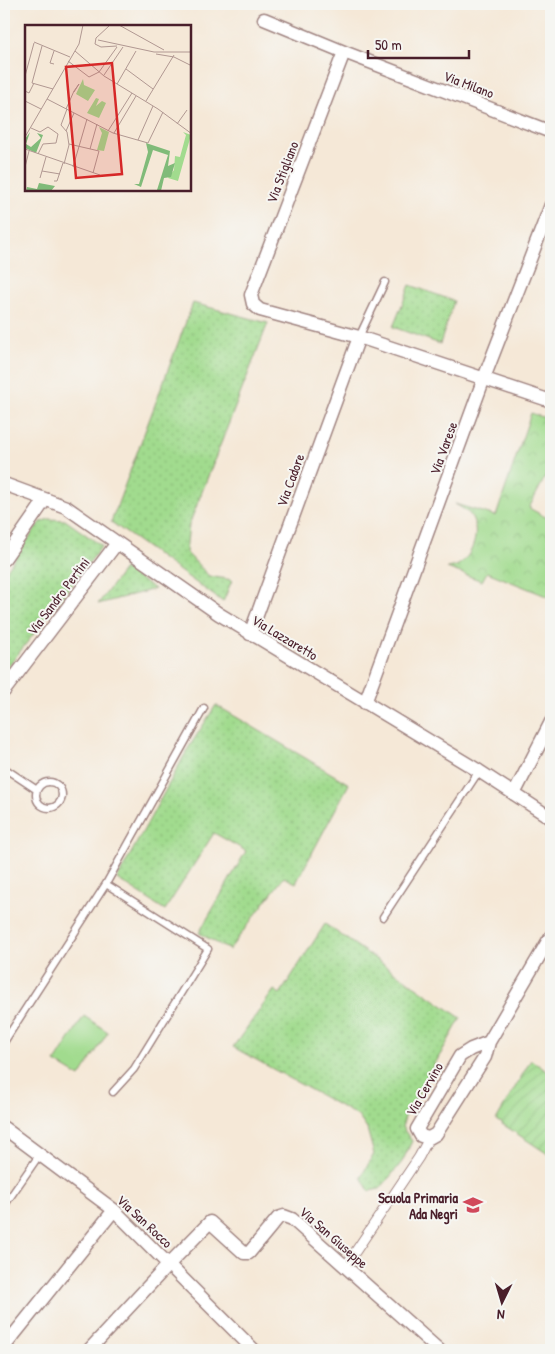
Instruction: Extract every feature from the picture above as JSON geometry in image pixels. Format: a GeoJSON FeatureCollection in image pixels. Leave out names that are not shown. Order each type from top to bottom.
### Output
{"type":"FeatureCollection","features":[{"type":"Feature","properties":{"kind":"street","name":"Via Milano"},"geometry":{"type":"LineString","coordinates":[[264,19],[551,132]]}},
{"type":"Feature","properties":{"kind":"street","name":"Via Stigliano"},"geometry":{"type":"LineString","coordinates":[[344,52],[251,295],[253,304],[260,310],[359,337]]}},
{"type":"Feature","properties":{"kind":"street","name":"Via Varese"},"geometry":{"type":"LineString","coordinates":[[366,704],[484,378],[551,204]]}},
{"type":"Feature","properties":{"kind":"street"},"geometry":{"type":"LineString","coordinates":[[359,337],[551,401]]}},
{"type":"Feature","properties":{"kind":"street","name":"Via Cadore"},"geometry":{"type":"LineString","coordinates":[[250,634],[359,337]]}},
{"type":"Feature","properties":{"kind":"street","name":"Via Lazzaretto"},"geometry":{"type":"LineString","coordinates":[[4,484],[66,508],[250,634],[479,772],[551,818]]}},
{"type":"Feature","properties":{"kind":"street"},"geometry":{"type":"LineString","coordinates":[[4,559],[45,500]]}},
{"type":"Feature","properties":{"kind":"street","name":"Via Sandro Pertini"},"geometry":{"type":"LineString","coordinates":[[4,691],[117,543]]}},
{"type":"Feature","properties":{"kind":"street"},"geometry":{"type":"LineString","coordinates":[[514,794],[551,722]]}},
{"type":"Feature","properties":{"kind":"street"},"geometry":{"type":"LineString","coordinates":[[345,1267],[419,1157],[429,1138],[436,1134],[485,1056],[490,1042],[551,936]]}},
{"type":"Feature","properties":{"kind":"street","name":"Via Cervino"},"geometry":{"type":"LineString","coordinates":[[429,1138],[421,1136],[417,1129],[460,1056],[471,1049],[490,1042]]}},
{"type":"Feature","properties":{"kind":"street","name":"Via San Rocco"},"geometry":{"type":"LineString","coordinates":[[4,1128],[114,1210],[254,1350]]}},
{"type":"Feature","properties":{"kind":"street"},"geometry":{"type":"LineString","coordinates":[[4,1347],[114,1210]]}},
{"type":"Feature","properties":{"kind":"street","name":"Via San Giuseppe"},"geometry":{"type":"LineString","coordinates":[[169,1264],[210,1222],[244,1253],[248,1252],[278,1218],[284,1216],[292,1219],[439,1350]]}},
{"type":"Feature","properties":{"kind":"street"},"geometry":{"type":"LineString","coordinates":[[89,1350],[169,1264]]}},
{"type":"Feature","properties":{"kind":"lane"},"geometry":{"type":"LineString","coordinates":[[359,337],[385,282]]}},
{"type":"Feature","properties":{"kind":"lane"},"geometry":{"type":"LineString","coordinates":[[4,1042],[106,884],[204,708]]}},
{"type":"Feature","properties":{"kind":"lane"},"geometry":{"type":"LineString","coordinates":[[4,768],[37,790]]}},
{"type":"Feature","properties":{"kind":"lane"},"geometry":{"type":"LineString","coordinates":[[383,917],[479,772]]}},
{"type":"Feature","properties":{"kind":"lane"},"geometry":{"type":"LineString","coordinates":[[43,784],[55,784],[62,795],[59,803],[52,808],[40,805],[36,798],[37,790],[43,784]]}},
{"type":"Feature","properties":{"kind":"lane"},"geometry":{"type":"LineString","coordinates":[[106,884],[208,948],[134,1069],[113,1092]]}},
{"type":"Feature","properties":{"kind":"lane"},"geometry":{"type":"LineString","coordinates":[[4,1206],[40,1154]]}},
{"type":"Feature","properties":{"kind":"green space"},"geometry":{"type":"Polygon","coordinates":[[[410,285],[454,301],[440,344],[393,327],[410,285]]]}},
{"type":"Feature","properties":{"kind":"green space"},"geometry":{"type":"Polygon","coordinates":[[[193,303],[268,323],[189,525],[186,552],[209,576],[232,580],[223,602],[111,522],[193,303]]]}},
{"type":"Feature","properties":{"kind":"green space"},"geometry":{"type":"Polygon","coordinates":[[[531,413],[551,420],[551,466],[529,508],[551,520],[551,598],[487,572],[482,581],[447,568],[457,566],[468,556],[475,536],[474,522],[471,516],[455,504],[496,516],[531,413]]]}},
{"type":"Feature","properties":{"kind":"green space"},"geometry":{"type":"Polygon","coordinates":[[[49,519],[65,520],[102,546],[4,672],[4,574],[40,522],[49,519]]]}},
{"type":"Feature","properties":{"kind":"green space"},"geometry":{"type":"Polygon","coordinates":[[[124,569],[155,589],[98,604],[124,569]]]}},
{"type":"Feature","properties":{"kind":"green space"},"geometry":{"type":"Polygon","coordinates":[[[216,705],[349,784],[296,883],[284,877],[229,950],[199,933],[246,851],[214,833],[165,910],[117,879],[189,747],[216,705]]]}},
{"type":"Feature","properties":{"kind":"green space"},"geometry":{"type":"Polygon","coordinates":[[[325,924],[461,1018],[405,1117],[402,1127],[412,1141],[402,1162],[380,1189],[369,1191],[361,1177],[374,1154],[367,1129],[358,1116],[233,1047],[274,990],[280,994],[325,924]]]}},
{"type":"Feature","properties":{"kind":"green space"},"geometry":{"type":"Polygon","coordinates":[[[84,1016],[108,1032],[80,1077],[55,1062],[84,1016]]]}},
{"type":"Feature","properties":{"kind":"green space"},"geometry":{"type":"Polygon","coordinates":[[[531,1060],[551,1074],[551,1156],[496,1120],[531,1060]]]}},
{"type":"Feature","properties":{"kind":"place","name":"Scuola Primaria Ada Negri"},"geometry":{"type":"Point","coordinates":[473,1205]}}]}
